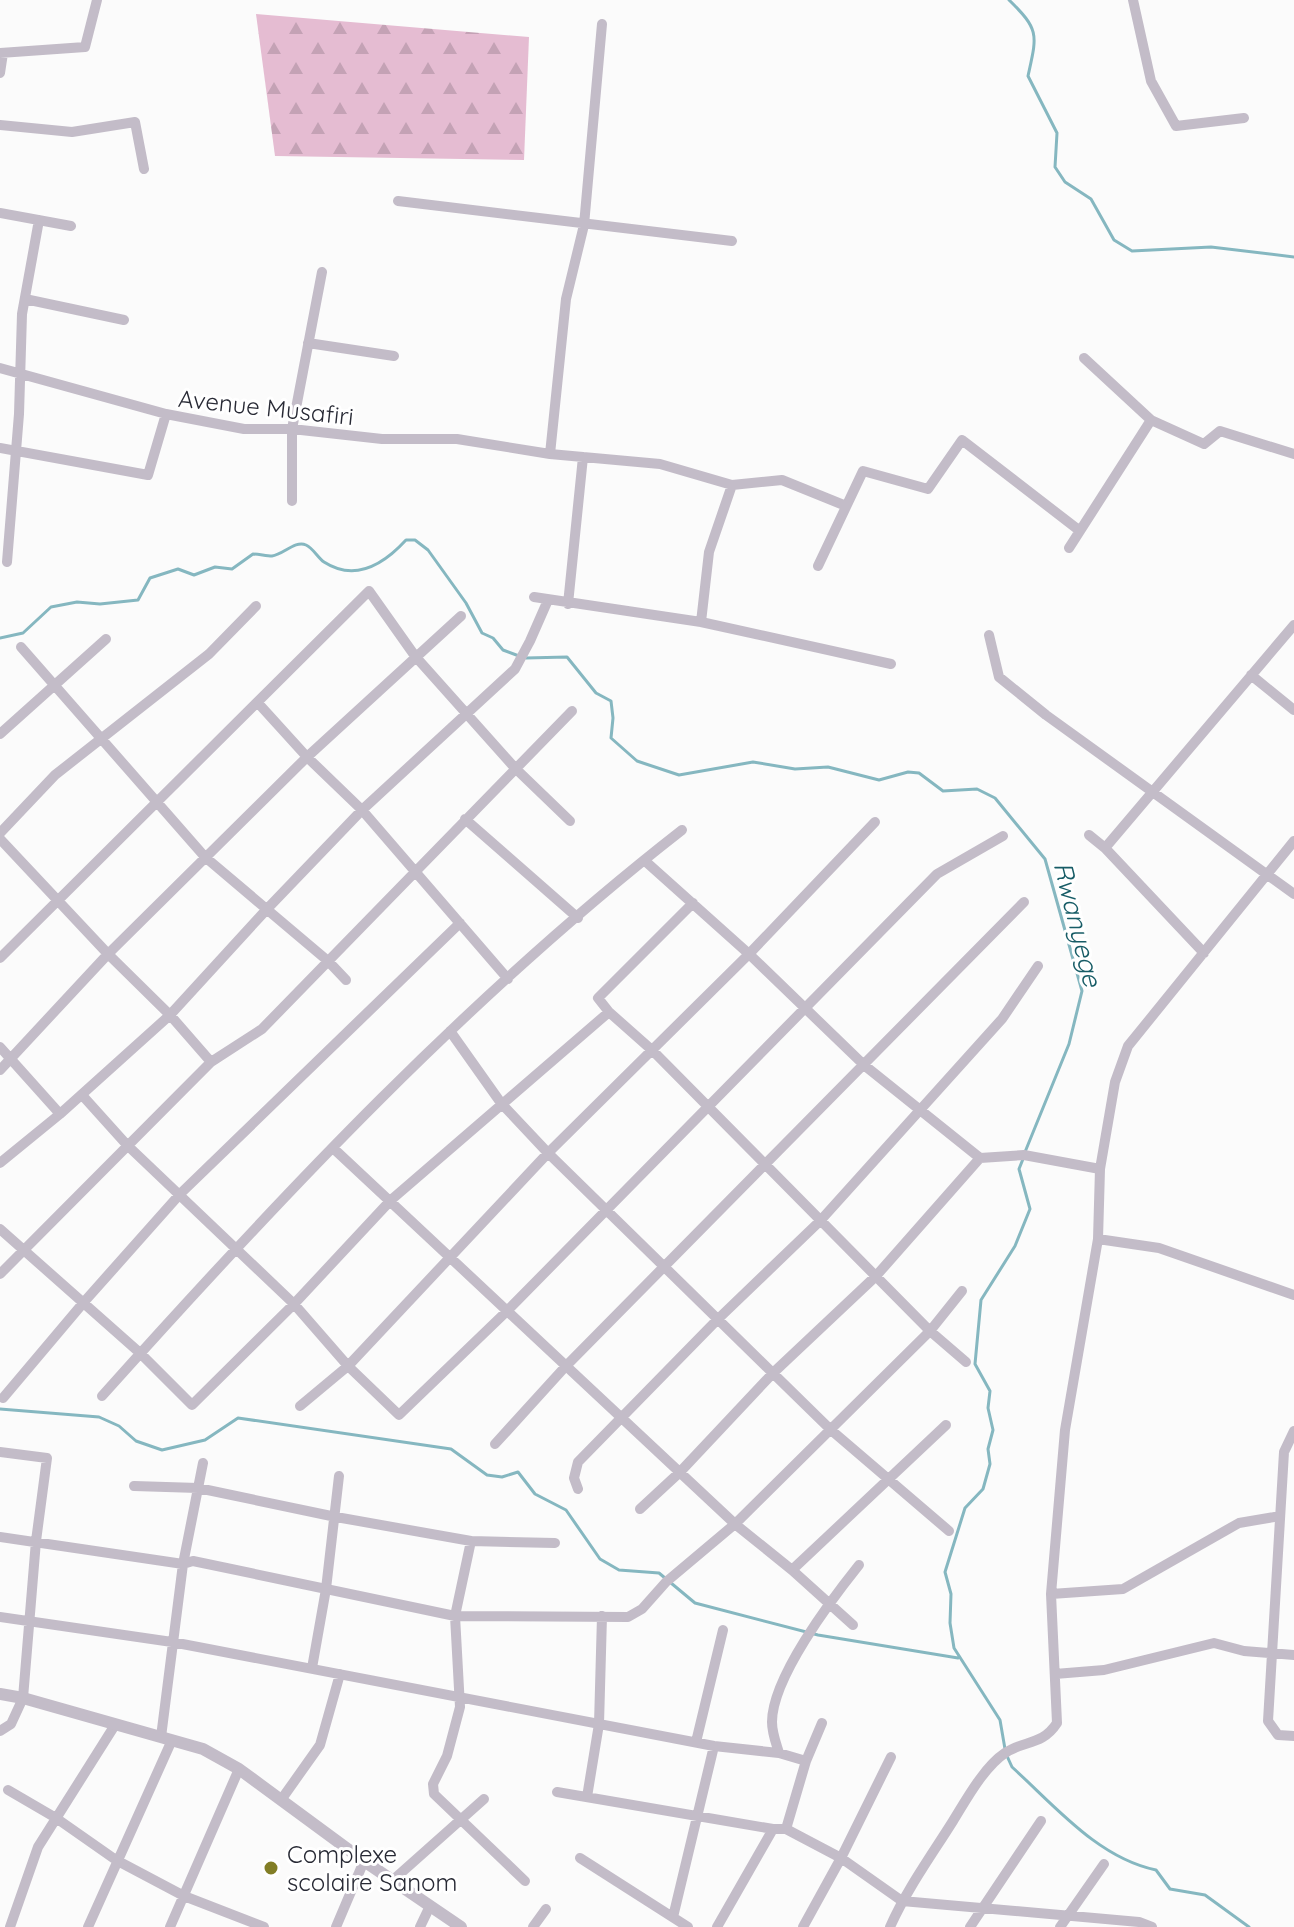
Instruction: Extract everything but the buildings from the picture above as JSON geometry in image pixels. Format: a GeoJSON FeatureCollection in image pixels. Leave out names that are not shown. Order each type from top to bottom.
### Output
{"type":"FeatureCollection","features":[{"type":"Feature","properties":{"kind":"street"},"geometry":{"type":"LineString","coordinates":[[0,73],[1,53],[85,47],[97,0]]}},
{"type":"Feature","properties":{"kind":"street"},"geometry":{"type":"LineString","coordinates":[[1133,0],[1151,81],[1176,126],[1244,118]]}},
{"type":"Feature","properties":{"kind":"street"},"geometry":{"type":"LineString","coordinates":[[550,454],[566,299],[584,225],[602,24]]}},
{"type":"Feature","properties":{"kind":"street"},"geometry":{"type":"LineString","coordinates":[[0,125],[72,132],[135,122],[144,169]]}},
{"type":"Feature","properties":{"kind":"street"},"geometry":{"type":"LineString","coordinates":[[398,201],[732,241]]}},
{"type":"Feature","properties":{"kind":"street"},"geometry":{"type":"LineString","coordinates":[[0,213],[71,226]]}},
{"type":"Feature","properties":{"kind":"street"},"geometry":{"type":"LineString","coordinates":[[7,562],[25,299],[39,220]]}},
{"type":"Feature","properties":{"kind":"street"},"geometry":{"type":"LineString","coordinates":[[292,501],[292,429],[322,272]]}},
{"type":"Feature","properties":{"kind":"street"},"geometry":{"type":"LineString","coordinates":[[25,299],[124,320]]}},
{"type":"Feature","properties":{"kind":"street"},"geometry":{"type":"LineString","coordinates":[[308,343],[394,356]]}},
{"type":"Feature","properties":{"kind":"street"},"geometry":{"type":"LineString","coordinates":[[1084,358],[1151,420],[1204,444],[1220,431],[1294,454]]}},
{"type":"Feature","properties":{"kind":"street"},"geometry":{"type":"LineString","coordinates":[[0,368],[166,414]]}},
{"type":"Feature","properties":{"kind":"street","name":"Avenue Musafiri"},"geometry":{"type":"LineString","coordinates":[[0,448],[148,475],[166,414],[244,429],[292,429],[382,439],[457,439],[550,454],[660,464],[732,485]]}},
{"type":"Feature","properties":{"kind":"street"},"geometry":{"type":"LineString","coordinates":[[1069,548],[1151,420]]}},
{"type":"Feature","properties":{"kind":"street"},"geometry":{"type":"LineString","coordinates":[[818,566],[863,471],[928,489],[962,440],[1080,531]]}},
{"type":"Feature","properties":{"kind":"street"},"geometry":{"type":"LineString","coordinates":[[568,604],[583,457]]}},
{"type":"Feature","properties":{"kind":"street"},"geometry":{"type":"LineString","coordinates":[[701,622],[709,552],[732,485],[782,480],[846,506]]}},
{"type":"Feature","properties":{"kind":"street"},"geometry":{"type":"LineString","coordinates":[[0,958],[369,591],[415,656],[515,768],[570,821]]}},
{"type":"Feature","properties":{"kind":"street"},"geometry":{"type":"LineString","coordinates":[[534,597],[701,622],[891,664]]}},
{"type":"Feature","properties":{"kind":"street"},"geometry":{"type":"LineString","coordinates":[[0,1163],[82,1095],[170,1015],[362,810],[515,669],[548,600]]}},
{"type":"Feature","properties":{"kind":"street"},"geometry":{"type":"LineString","coordinates":[[211,1062],[0,836],[55,775],[209,654],[256,606]]}},
{"type":"Feature","properties":{"kind":"street"},"geometry":{"type":"LineString","coordinates":[[0,1070],[108,954],[205,857],[307,757],[461,616]]}},
{"type":"Feature","properties":{"kind":"street"},"geometry":{"type":"LineString","coordinates":[[1105,848],[1294,625]]}},
{"type":"Feature","properties":{"kind":"street"},"geometry":{"type":"LineString","coordinates":[[989,635],[999,677],[1046,715],[1294,894]]}},
{"type":"Feature","properties":{"kind":"street"},"geometry":{"type":"LineString","coordinates":[[0,734],[106,639]]}},
{"type":"Feature","properties":{"kind":"street"},"geometry":{"type":"LineString","coordinates":[[21,647],[205,857],[328,961],[346,980]]}},
{"type":"Feature","properties":{"kind":"street"},"geometry":{"type":"LineString","coordinates":[[1251,675],[1294,710]]}},
{"type":"Feature","properties":{"kind":"street"},"geometry":{"type":"LineString","coordinates":[[258,703],[307,757],[362,810],[508,979]]}},
{"type":"Feature","properties":{"kind":"street"},"geometry":{"type":"LineString","coordinates":[[0,1274],[211,1062],[262,1029],[572,711]]}},
{"type":"Feature","properties":{"kind":"street"},"geometry":{"type":"LineString","coordinates":[[465,819],[578,918]]}},
{"type":"Feature","properties":{"kind":"street"},"geometry":{"type":"LineString","coordinates":[[300,1406],[348,1366],[548,1153],[749,954],[875,822]]}},
{"type":"Feature","properties":{"kind":"street"},"geometry":{"type":"LineString","coordinates":[[102,1396],[235,1247],[450,1031],[682,830]]}},
{"type":"Feature","properties":{"kind":"street"},"geometry":{"type":"LineString","coordinates":[[1089,835],[1204,953]]}},
{"type":"Feature","properties":{"kind":"street"},"geometry":{"type":"LineString","coordinates":[[82,1095],[127,1145],[294,1304],[348,1366],[399,1415],[507,1311],[937,874],[1003,836]]}},
{"type":"Feature","properties":{"kind":"street"},"geometry":{"type":"LineString","coordinates":[[890,1927],[902,1901],[978,1783],[1005,1753],[1034,1743],[1051,1732],[1057,1723],[1051,1594],[1065,1430],[1098,1239],[1100,1169],[1115,1082],[1128,1046],[1294,841]]}},
{"type":"Feature","properties":{"kind":"street"},"geometry":{"type":"LineString","coordinates":[[644,860],[749,954],[864,1065],[980,1158],[1024,1155],[1100,1169]]}},
{"type":"Feature","properties":{"kind":"street"},"geometry":{"type":"LineString","coordinates":[[495,1444],[565,1367],[1024,902]]}},
{"type":"Feature","properties":{"kind":"street"},"geometry":{"type":"LineString","coordinates":[[693,903],[598,998],[930,1331],[966,1362]]}},
{"type":"Feature","properties":{"kind":"street"},"geometry":{"type":"LineString","coordinates":[[3,1398],[180,1194],[460,923]]}},
{"type":"Feature","properties":{"kind":"street"},"geometry":{"type":"LineString","coordinates":[[578,1489],[574,1478],[578,1462],[717,1320],[820,1221],[1002,1019],[1038,966]]}},
{"type":"Feature","properties":{"kind":"street"},"geometry":{"type":"LineString","coordinates":[[0,1229],[140,1353],[192,1405],[294,1304],[391,1200],[609,1012]]}},
{"type":"Feature","properties":{"kind":"street"},"geometry":{"type":"LineString","coordinates":[[450,1031],[501,1103],[548,1153],[831,1430],[949,1531]]}},
{"type":"Feature","properties":{"kind":"street"},"geometry":{"type":"LineString","coordinates":[[0,1047],[60,1114]]}},
{"type":"Feature","properties":{"kind":"street"},"geometry":{"type":"LineString","coordinates":[[333,1148],[735,1524],[853,1625]]}},
{"type":"Feature","properties":{"kind":"street"},"geometry":{"type":"LineString","coordinates":[[640,1509],[680,1472],[773,1373],[876,1276],[980,1158]]}},
{"type":"Feature","properties":{"kind":"street"},"geometry":{"type":"LineString","coordinates":[[1098,1239],[1159,1248],[1294,1295]]}},
{"type":"Feature","properties":{"kind":"street"},"geometry":{"type":"LineString","coordinates":[[0,1537],[183,1564],[193,1561],[455,1616],[628,1617],[642,1609],[669,1580],[735,1524],[930,1331],[962,1291]]}},
{"type":"Feature","properties":{"kind":"street"},"geometry":{"type":"LineString","coordinates":[[792,1570],[946,1425]]}},
{"type":"Feature","properties":{"kind":"street"},"geometry":{"type":"LineString","coordinates":[[1294,1431],[1284,1452],[1268,1721],[1278,1735],[1294,1736]]}},
{"type":"Feature","properties":{"kind":"street"},"geometry":{"type":"LineString","coordinates":[[0,1452],[47,1458],[36,1541],[23,1698],[11,1724],[0,1731]]}},
{"type":"Feature","properties":{"kind":"street"},"geometry":{"type":"LineString","coordinates":[[88,1927],[167,1738],[172,1642],[183,1564],[203,1463]]}},
{"type":"Feature","properties":{"kind":"street"},"geometry":{"type":"LineString","coordinates":[[312,1668],[326,1589],[339,1476]]}},
{"type":"Feature","properties":{"kind":"street"},"geometry":{"type":"LineString","coordinates":[[134,1486],[198,1488],[471,1541],[555,1543]]}},
{"type":"Feature","properties":{"kind":"street"},"geometry":{"type":"LineString","coordinates":[[1051,1594],[1123,1589],[1239,1523],[1280,1516]]}},
{"type":"Feature","properties":{"kind":"street"},"geometry":{"type":"LineString","coordinates":[[471,1541],[455,1616],[460,1707],[447,1756],[433,1784],[434,1794],[525,1881]]}},
{"type":"Feature","properties":{"kind":"street"},"geometry":{"type":"LineString","coordinates":[[779,1753],[772,1720],[782,1686],[816,1621],[859,1565]]}},
{"type":"Feature","properties":{"kind":"street"},"geometry":{"type":"LineString","coordinates":[[587,1797],[599,1724],[602,1616]]}},
{"type":"Feature","properties":{"kind":"street"},"geometry":{"type":"LineString","coordinates":[[0,1617],[172,1642],[714,1746],[779,1753],[806,1761]]}},
{"type":"Feature","properties":{"kind":"street"},"geometry":{"type":"LineString","coordinates":[[696,1742],[723,1630]]}},
{"type":"Feature","properties":{"kind":"street"},"geometry":{"type":"LineString","coordinates":[[1055,1674],[1104,1670],[1214,1643],[1273,1656],[1294,1655]]}},
{"type":"Feature","properties":{"kind":"street"},"geometry":{"type":"LineString","coordinates":[[281,1800],[320,1745],[340,1674]]}},
{"type":"Feature","properties":{"kind":"street"},"geometry":{"type":"LineString","coordinates":[[0,1694],[203,1749],[239,1769],[364,1861],[461,1927]]}},
{"type":"Feature","properties":{"kind":"street"},"geometry":{"type":"LineString","coordinates":[[786,1829],[806,1761],[822,1723]]}},
{"type":"Feature","properties":{"kind":"street"},"geometry":{"type":"LineString","coordinates":[[10,1927],[38,1847],[115,1725]]}},
{"type":"Feature","properties":{"kind":"street"},"geometry":{"type":"LineString","coordinates":[[673,1917],[714,1746]]}},
{"type":"Feature","properties":{"kind":"street"},"geometry":{"type":"LineString","coordinates":[[803,1927],[891,1757]]}},
{"type":"Feature","properties":{"kind":"street"},"geometry":{"type":"LineString","coordinates":[[170,1927],[239,1769]]}},
{"type":"Feature","properties":{"kind":"street"},"geometry":{"type":"LineString","coordinates":[[8,1790],[56,1818],[116,1860],[184,1896],[257,1926]]}},
{"type":"Feature","properties":{"kind":"street"},"geometry":{"type":"LineString","coordinates":[[557,1792],[786,1829],[841,1858],[902,1901],[1152,1927]]}},
{"type":"Feature","properties":{"kind":"street"},"geometry":{"type":"LineString","coordinates":[[393,1880],[484,1799]]}},
{"type":"Feature","properties":{"kind":"street"},"geometry":{"type":"LineString","coordinates":[[970,1927],[1041,1821]]}},
{"type":"Feature","properties":{"kind":"street"},"geometry":{"type":"LineString","coordinates":[[717,1927],[773,1829]]}},
{"type":"Feature","properties":{"kind":"street"},"geometry":{"type":"LineString","coordinates":[[580,1858],[688,1927]]}},
{"type":"Feature","properties":{"kind":"street"},"geometry":{"type":"LineString","coordinates":[[336,1927],[364,1861]]}},
{"type":"Feature","properties":{"kind":"street"},"geometry":{"type":"LineString","coordinates":[[1060,1927],[1104,1864]]}},
{"type":"Feature","properties":{"kind":"street"},"geometry":{"type":"LineString","coordinates":[[420,1927],[430,1906]]}},
{"type":"Feature","properties":{"kind":"street"},"geometry":{"type":"LineString","coordinates":[[533,1927],[546,1909]]}},
{"type":"Feature","properties":{"kind":"green space"},"geometry":{"type":"Polygon","coordinates":[[[256,14],[529,37],[524,160],[275,156],[256,14]]]}},
{"type":"Feature","properties":{"kind":"waterway"},"geometry":{"type":"LineString","coordinates":[[1009,0],[1026,19],[1034,34],[1028,76],[1057,133],[1055,167],[1065,182],[1091,199],[1114,240],[1132,251],[1211,247],[1294,257]]}},
{"type":"Feature","properties":{"kind":"waterway","name":"Rwanyege"},"geometry":{"type":"LineString","coordinates":[[0,638],[23,633],[51,607],[77,602],[100,604],[138,600],[150,578],[178,569],[194,575],[215,567],[232,569],[253,554],[272,556],[302,544],[336,568],[358,570],[379,563],[406,540],[415,540],[428,550],[466,603],[482,633],[493,638],[503,650],[519,656]]}},
{"type":"Feature","properties":{"kind":"waterway","name":"Rwanyege"},"geometry":{"type":"LineString","coordinates":[[526,658],[567,657],[596,693],[611,701],[611,738],[637,761],[679,775],[753,762],[795,769],[828,767],[879,780],[908,772],[919,773],[943,791],[977,789],[995,798],[1045,859],[1082,991],[1069,1044],[1025,1152]]}},
{"type":"Feature","properties":{"kind":"waterway","name":"Rwanyege"},"geometry":{"type":"LineString","coordinates":[[1005,1749],[1000,1720],[954,1648],[950,1623],[951,1594],[945,1572],[965,1508],[983,1489],[990,1464],[988,1449],[993,1430],[988,1408],[990,1391],[975,1364],[981,1300],[1015,1246],[1030,1209],[1019,1169],[1023,1159]]}},
{"type":"Feature","properties":{"kind":"waterway"},"geometry":{"type":"LineString","coordinates":[[0,1409],[99,1417],[119,1426],[136,1441],[162,1450],[205,1440],[238,1418],[451,1449],[487,1475],[502,1477],[518,1472],[535,1494],[566,1510],[600,1559],[619,1570],[659,1573],[665,1578]]}},
{"type":"Feature","properties":{"kind":"waterway"},"geometry":{"type":"LineString","coordinates":[[671,1583],[695,1603],[818,1635],[958,1658]]}},
{"type":"Feature","properties":{"kind":"waterway","name":"Rwanyege"},"geometry":{"type":"LineString","coordinates":[[1007,1756],[1012,1767],[1061,1814],[1096,1842],[1135,1864],[1156,1870],[1170,1889],[1205,1895],[1249,1927]]}},
{"type":"Feature","properties":{"kind":"place","name":"Complexe scolaire Sanom"},"geometry":{"type":"Point","coordinates":[271,1868]}}]}
